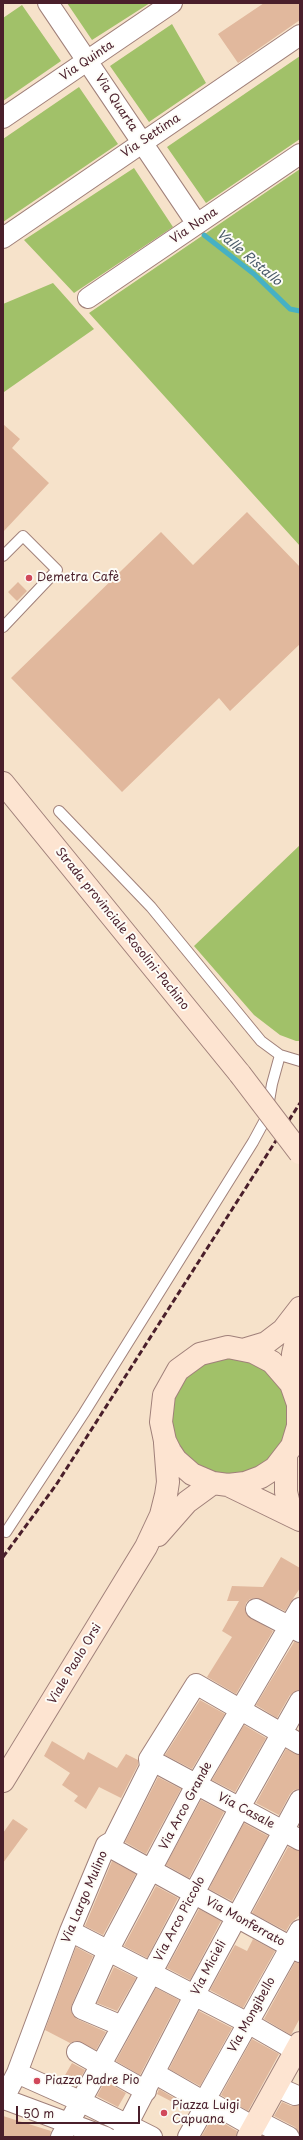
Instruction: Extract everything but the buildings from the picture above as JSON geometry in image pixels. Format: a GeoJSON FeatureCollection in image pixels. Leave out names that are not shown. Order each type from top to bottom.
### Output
{"type":"FeatureCollection","features":[{"type":"Feature","properties":{"kind":"main road","name":"Strada provinciale Rosolini-Pachino"},"geometry":{"type":"LineString","coordinates":[[3,783],[240,1074],[300,1153]]}},
{"type":"Feature","properties":{"kind":"main road"},"geometry":{"type":"LineString","coordinates":[[246,1350],[266,1343],[283,1330],[300,1308]]}},
{"type":"Feature","properties":{"kind":"main road"},"geometry":{"type":"LineString","coordinates":[[300,1324],[293,1354],[298,1426],[286,1492],[289,1504],[300,1516]]}},
{"type":"Feature","properties":{"kind":"main road"},"geometry":{"type":"LineString","coordinates":[[146,1547],[161,1515],[168,1482],[165,1441],[161,1422],[161,1404],[167,1386],[178,1370],[192,1358],[209,1350],[228,1347],[246,1350],[272,1362],[296,1398]]}},
{"type":"Feature","properties":{"kind":"main road"},"geometry":{"type":"LineString","coordinates":[[165,1441],[173,1455],[184,1468],[192,1474],[220,1484],[300,1520]]}},
{"type":"Feature","properties":{"kind":"main road"},"geometry":{"type":"LineString","coordinates":[[146,1547],[187,1502],[220,1484],[245,1483],[261,1477],[275,1468],[293,1448]]}},
{"type":"Feature","properties":{"kind":"main road","name":"Viale Paolo Orsi"},"geometry":{"type":"LineString","coordinates":[[3,1781],[146,1547]]}},
{"type":"Feature","properties":{"kind":"main road"},"geometry":{"type":"LineString","coordinates":[[253,2128],[286,2091],[299,2049]]}},
{"type":"Feature","properties":{"kind":"street","name":"Via Quarta"},"geometry":{"type":"LineString","coordinates":[[48,3],[197,224]]}},
{"type":"Feature","properties":{"kind":"street","name":"Via Quinta"},"geometry":{"type":"LineString","coordinates":[[3,118],[172,3]]}},
{"type":"Feature","properties":{"kind":"street","name":"Via Settima"},"geometry":{"type":"LineString","coordinates":[[3,238],[300,35]]}},
{"type":"Feature","properties":{"kind":"street","name":"Via Nona"},"geometry":{"type":"LineString","coordinates":[[88,298],[300,154]]}},
{"type":"Feature","properties":{"kind":"street","name":"Via Arco Grande"},"geometry":{"type":"LineString","coordinates":[[122,2026],[82,2009],[108,1951],[152,1871],[196,1785],[239,1710],[295,1629],[300,1608]]}},
{"type":"Feature","properties":{"kind":"street"},"geometry":{"type":"LineString","coordinates":[[256,1609],[295,1629]]}},
{"type":"Feature","properties":{"kind":"street","name":"Via Largo Mulino"},"geometry":{"type":"LineString","coordinates":[[4,2100],[17,2073],[70,1931],[106,1845],[113,1841],[117,1834],[150,1767],[149,1760],[196,1684],[239,1710]]}},
{"type":"Feature","properties":{"kind":"street","name":"Via Arco Piccolo"},"geometry":{"type":"LineString","coordinates":[[65,2130],[82,2102],[239,1808],[300,1701]]}},
{"type":"Feature","properties":{"kind":"street"},"geometry":{"type":"LineString","coordinates":[[239,1710],[300,1744]]}},
{"type":"Feature","properties":{"kind":"street","name":"Via Casale"},"geometry":{"type":"LineString","coordinates":[[149,1760],[300,1840]]}},
{"type":"Feature","properties":{"kind":"street","name":"Via Micieli"},"geometry":{"type":"LineString","coordinates":[[124,2132],[236,1916],[300,1800]]}},
{"type":"Feature","properties":{"kind":"street","name":"Via Monferrato"},"geometry":{"type":"LineString","coordinates":[[106,1845],[295,1949]]}},
{"type":"Feature","properties":{"kind":"street","name":"Via Mongibello"},"geometry":{"type":"LineString","coordinates":[[188,2137],[248,2023],[295,1949],[300,1930]]}},
{"type":"Feature","properties":{"kind":"street"},"geometry":{"type":"LineString","coordinates":[[70,1931],[299,2049]]}},
{"type":"Feature","properties":{"kind":"street"},"geometry":{"type":"LineString","coordinates":[[77,2052],[146,2091]]}},
{"type":"Feature","properties":{"kind":"street"},"geometry":{"type":"LineString","coordinates":[[17,2073],[82,2102],[124,2132],[152,2137]]}},
{"type":"Feature","properties":{"kind":"street"},"geometry":{"type":"LineString","coordinates":[[162,2077],[205,2106],[253,2128],[289,2137]]}},
{"type":"Feature","properties":{"kind":"street"},"geometry":{"type":"LineString","coordinates":[[4,2100],[65,2130],[106,2137]]}},
{"type":"Feature","properties":{"kind":"lane"},"geometry":{"type":"LineString","coordinates":[[3,556],[23,536],[57,570],[3,627]]}},
{"type":"Feature","properties":{"kind":"lane"},"geometry":{"type":"LineString","coordinates":[[59,811],[151,908],[261,1041],[280,1056],[300,1062]]}},
{"type":"Feature","properties":{"kind":"lane"},"geometry":{"type":"LineString","coordinates":[[6,1532],[84,1413],[253,1142],[266,1118],[272,1084],[280,1056]]}},
{"type":"Feature","properties":{"kind":"green space"},"geometry":{"type":"Polygon","coordinates":[[[67,3],[150,3],[92,40],[67,3]]]}},
{"type":"Feature","properties":{"kind":"green space"},"geometry":{"type":"Polygon","coordinates":[[[22,5],[61,61],[3,101],[3,18],[22,5]]]}},
{"type":"Feature","properties":{"kind":"green space"},"geometry":{"type":"Polygon","coordinates":[[[172,24],[206,83],[149,122],[110,66],[172,24]]]}},
{"type":"Feature","properties":{"kind":"green space"},"geometry":{"type":"Polygon","coordinates":[[[300,56],[300,139],[206,203],[167,147],[300,56]]]}},
{"type":"Feature","properties":{"kind":"green space"},"geometry":{"type":"Polygon","coordinates":[[[79,87],[118,144],[3,222],[3,139],[79,87]]]}},
{"type":"Feature","properties":{"kind":"green space"},"geometry":{"type":"Polygon","coordinates":[[[134,168],[173,227],[74,293],[24,240],[134,168]]]}},
{"type":"Feature","properties":{"kind":"green space"},"geometry":{"type":"Polygon","coordinates":[[[300,169],[300,546],[89,313],[300,169]]]}},
{"type":"Feature","properties":{"kind":"green space"},"geometry":{"type":"Polygon","coordinates":[[[53,283],[94,329],[4,392],[3,304],[53,283]]]}},
{"type":"Feature","properties":{"kind":"green space"},"geometry":{"type":"Polygon","coordinates":[[[300,845],[300,1041],[296,1041],[280,1035],[254,1015],[194,946],[300,845]]]}},
{"type":"Feature","properties":{"kind":"green space"},"geometry":{"type":"Polygon","coordinates":[[[229,1357],[252,1361],[271,1374],[284,1393],[288,1416],[284,1439],[271,1458],[252,1471],[229,1475],[206,1471],[187,1458],[174,1439],[170,1416],[174,1393],[187,1374],[206,1361],[229,1357]]]}},
{"type":"Feature","properties":{"kind":"waterway","name":"Valle Ristallo"},"geometry":{"type":"LineString","coordinates":[[204,235],[254,274],[290,309],[300,311]]}},
{"type":"Feature","properties":{"kind":"railway"},"geometry":{"type":"LineString","coordinates":[[3,1557],[56,1485],[300,1103]]}},
{"type":"Feature","properties":{"kind":"place","name":"Demetra Cafè"},"geometry":{"type":"Point","coordinates":[29,578]}},
{"type":"Feature","properties":{"kind":"place","name":"Piazza Padre Pio"},"geometry":{"type":"Point","coordinates":[37,2081]}},
{"type":"Feature","properties":{"kind":"place","name":"Piazza Luigi Capuana"},"geometry":{"type":"Point","coordinates":[164,2113]}}]}
